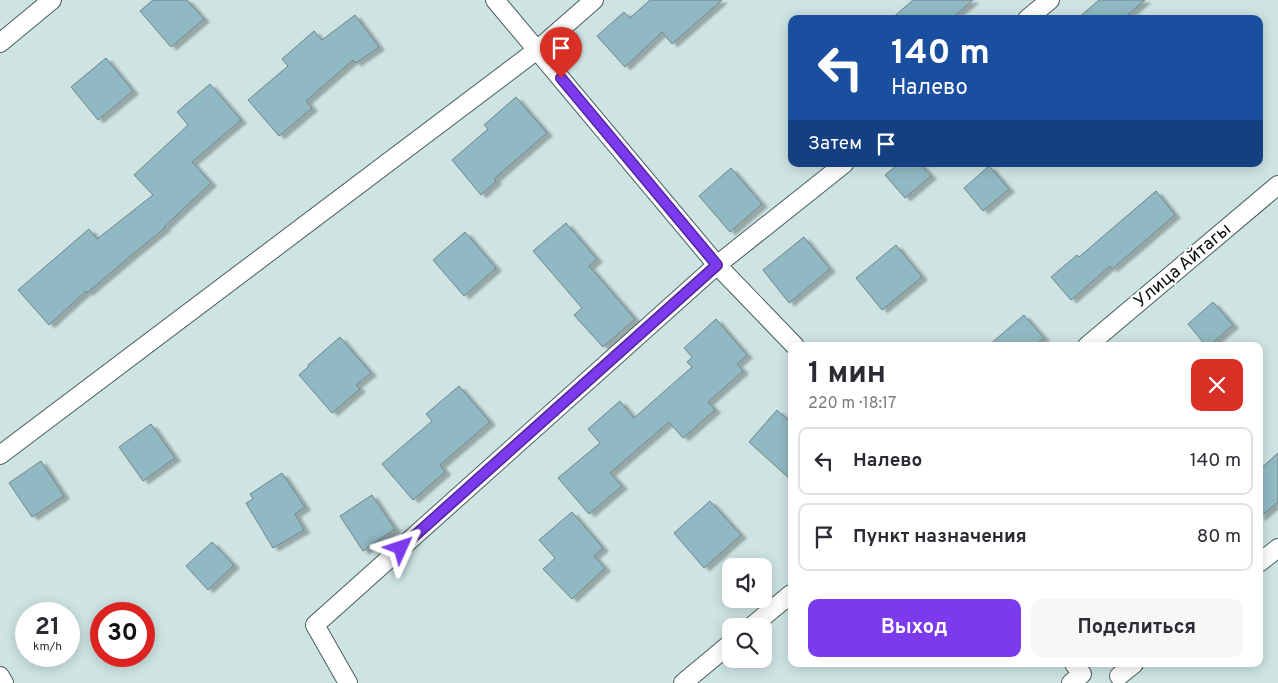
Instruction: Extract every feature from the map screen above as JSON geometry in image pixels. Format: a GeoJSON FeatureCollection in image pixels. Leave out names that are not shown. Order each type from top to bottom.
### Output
{"type":"FeatureCollection","features":[{"type":"Feature","properties":{"kind":"street"},"geometry":{"type":"LineString","coordinates":[[0,43],[52,0]]}},
{"type":"Feature","properties":{"kind":"street"},"geometry":{"type":"LineString","coordinates":[[495,0],[717,265],[791,342]]}},
{"type":"Feature","properties":{"kind":"street"},"geometry":{"type":"LineString","coordinates":[[0,455],[537,50],[594,0]]}},
{"type":"Feature","properties":{"kind":"street"},"geometry":{"type":"LineString","coordinates":[[1032,15],[1050,0]]}},
{"type":"Feature","properties":{"kind":"street"},"geometry":{"type":"LineString","coordinates":[[348,683],[315,625],[717,265],[840,167]]}},
{"type":"Feature","properties":{"kind":"street","name":"Улица Айтагы"},"geometry":{"type":"LineString","coordinates":[[1093,342],[1278,185]]}},
{"type":"Feature","properties":{"kind":"street"},"geometry":{"type":"LineString","coordinates":[[1263,560],[1278,548]]}},
{"type":"Feature","properties":{"kind":"street"},"geometry":{"type":"LineString","coordinates":[[762,618],[788,596]]}},
{"type":"Feature","properties":{"kind":"street"},"geometry":{"type":"LineString","coordinates":[[683,683],[722,650]]}},
{"type":"Feature","properties":{"kind":"street"},"geometry":{"type":"LineString","coordinates":[[1071,683],[1082,674],[1076,667]]}},
{"type":"Feature","properties":{"kind":"street"},"geometry":{"type":"LineString","coordinates":[[1119,676],[1130,667]]}},
{"type":"Feature","properties":{"kind":"street"},"geometry":{"type":"LineString","coordinates":[[0,676],[4,683]]}},
{"type":"Feature","properties":{"kind":"building"},"geometry":{"type":"Polygon","coordinates":[[[153,0],[187,0],[204,19],[171,47],[140,11],[153,0]]]}},
{"type":"Feature","properties":{"kind":"building"},"geometry":{"type":"Polygon","coordinates":[[[650,0],[722,0],[672,44],[662,32],[625,67],[597,36],[624,12],[630,18],[650,0]]]}},
{"type":"Feature","properties":{"kind":"building"},"geometry":{"type":"Polygon","coordinates":[[[913,0],[973,0],[956,15],[896,15],[913,0]]]}},
{"type":"Feature","properties":{"kind":"building"},"geometry":{"type":"Polygon","coordinates":[[[1099,0],[1145,0],[1128,15],[1082,15],[1099,0]]]}},
{"type":"Feature","properties":{"kind":"building"},"geometry":{"type":"Polygon","coordinates":[[[355,15],[379,47],[356,63],[353,60],[306,101],[312,108],[279,136],[248,100],[288,66],[282,59],[314,31],[322,40],[355,15]]]}},
{"type":"Feature","properties":{"kind":"building"},"geometry":{"type":"Polygon","coordinates":[[[106,58],[133,91],[98,120],[71,87],[106,58]]]}},
{"type":"Feature","properties":{"kind":"building"},"geometry":{"type":"Polygon","coordinates":[[[210,84],[241,120],[192,162],[211,183],[165,228],[87,293],[86,291],[49,325],[18,290],[89,229],[97,239],[153,195],[134,175],[188,125],[177,112],[210,84]]]}},
{"type":"Feature","properties":{"kind":"building"},"geometry":{"type":"Polygon","coordinates":[[[516,97],[547,133],[494,179],[496,181],[481,195],[452,160],[488,129],[484,125],[516,97]]]}},
{"type":"Feature","properties":{"kind":"building"},"geometry":{"type":"Polygon","coordinates":[[[894,167],[923,167],[931,176],[905,198],[885,175],[894,167]]]}},
{"type":"Feature","properties":{"kind":"building"},"geometry":{"type":"Polygon","coordinates":[[[990,167],[1009,189],[983,211],[964,188],[990,167]]]}},
{"type":"Feature","properties":{"kind":"building"},"geometry":{"type":"Polygon","coordinates":[[[731,168],[762,204],[730,232],[699,196],[731,168]]]}},
{"type":"Feature","properties":{"kind":"building"},"geometry":{"type":"Polygon","coordinates":[[[1156,191],[1175,215],[1112,269],[1110,266],[1071,300],[1051,277],[1077,255],[1079,257],[1156,191]]]}},
{"type":"Feature","properties":{"kind":"building"},"geometry":{"type":"Polygon","coordinates":[[[566,223],[597,259],[589,266],[635,319],[603,347],[574,315],[582,308],[533,251],[566,223]]]}},
{"type":"Feature","properties":{"kind":"building"},"geometry":{"type":"Polygon","coordinates":[[[465,232],[496,268],[464,296],[433,260],[465,232]]]}},
{"type":"Feature","properties":{"kind":"building"},"geometry":{"type":"Polygon","coordinates":[[[804,237],[830,269],[789,303],[763,270],[804,237]]]}},
{"type":"Feature","properties":{"kind":"building"},"geometry":{"type":"Polygon","coordinates":[[[896,245],[922,277],[882,310],[856,278],[896,245]]]}},
{"type":"Feature","properties":{"kind":"building"},"geometry":{"type":"Polygon","coordinates":[[[1213,302],[1233,325],[1214,342],[1203,342],[1188,324],[1213,302]]]}},
{"type":"Feature","properties":{"kind":"building"},"geometry":{"type":"Polygon","coordinates":[[[1024,315],[1044,338],[1039,342],[993,342],[1024,315]]]}},
{"type":"Feature","properties":{"kind":"building"},"geometry":{"type":"Polygon","coordinates":[[[716,319],[747,355],[737,364],[743,371],[708,402],[715,410],[683,438],[669,422],[610,473],[622,486],[589,514],[558,478],[600,443],[588,429],[620,401],[634,418],[692,367],[687,362],[692,357],[684,348],[716,319]]]}},
{"type":"Feature","properties":{"kind":"building"},"geometry":{"type":"Polygon","coordinates":[[[340,337],[371,373],[356,385],[360,389],[332,413],[299,375],[340,337]]]}},
{"type":"Feature","properties":{"kind":"building"},"geometry":{"type":"Polygon","coordinates":[[[459,386],[490,422],[440,465],[445,472],[413,500],[382,464],[432,421],[426,414],[459,386]]]}},
{"type":"Feature","properties":{"kind":"building"},"geometry":{"type":"Polygon","coordinates":[[[777,410],[788,420],[788,477],[749,442],[777,410]]]}},
{"type":"Feature","properties":{"kind":"building"},"geometry":{"type":"Polygon","coordinates":[[[151,424],[175,458],[143,481],[119,447],[151,424]]]}},
{"type":"Feature","properties":{"kind":"building"},"geometry":{"type":"Polygon","coordinates":[[[1278,453],[1278,502],[1263,515],[1263,466],[1278,453]]]}},
{"type":"Feature","properties":{"kind":"building"},"geometry":{"type":"Polygon","coordinates":[[[41,461],[64,496],[32,517],[9,483],[41,461]]]}},
{"type":"Feature","properties":{"kind":"building"},"geometry":{"type":"Polygon","coordinates":[[[282,473],[305,507],[295,514],[304,530],[273,548],[246,503],[253,499],[250,494],[282,473]]]}},
{"type":"Feature","properties":{"kind":"building"},"geometry":{"type":"Polygon","coordinates":[[[372,495],[395,529],[363,551],[340,516],[372,495]]]}},
{"type":"Feature","properties":{"kind":"building"},"geometry":{"type":"Polygon","coordinates":[[[710,501],[741,535],[704,568],[674,533],[710,501]]]}},
{"type":"Feature","properties":{"kind":"building"},"geometry":{"type":"Polygon","coordinates":[[[572,512],[603,548],[594,556],[605,568],[572,599],[543,569],[555,558],[539,540],[572,512]]]}},
{"type":"Feature","properties":{"kind":"building"},"geometry":{"type":"Polygon","coordinates":[[[212,542],[234,565],[208,590],[186,566],[212,542]]]}},
{"type":"Feature","properties":{"kind":"route"},"geometry":{"type":"LineString","coordinates":[[401,548],[717,265],[561,78]]}}]}
